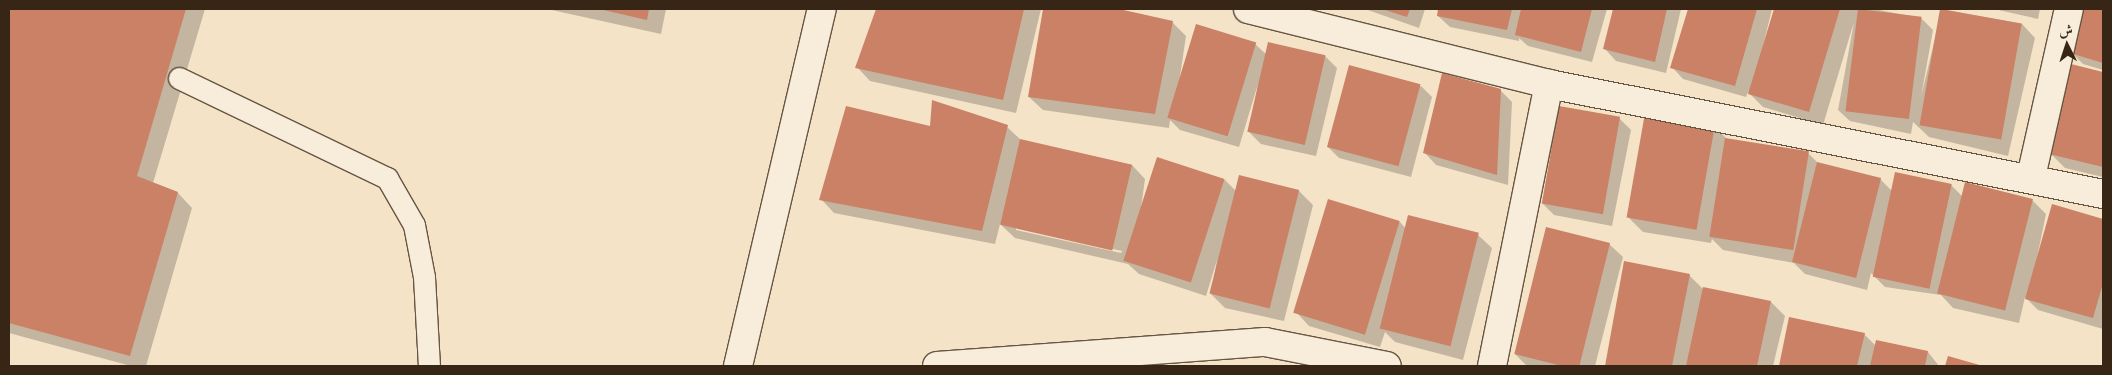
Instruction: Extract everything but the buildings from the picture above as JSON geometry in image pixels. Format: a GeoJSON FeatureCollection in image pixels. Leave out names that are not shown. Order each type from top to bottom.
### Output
{"type":"FeatureCollection","features":[{"type":"Feature","properties":{"kind":"street"},"geometry":{"type":"LineString","coordinates":[[738,366],[822,9]]}},
{"type":"Feature","properties":{"kind":"street"},"geometry":{"type":"LineString","coordinates":[[1248,9],[1549,84],[2031,177],[2103,194]]}},
{"type":"Feature","properties":{"kind":"street"},"geometry":{"type":"LineString","coordinates":[[2031,177],[2069,9]]}},
{"type":"Feature","properties":{"kind":"street"},"geometry":{"type":"LineString","coordinates":[[1492,366],[1549,84]]}},
{"type":"Feature","properties":{"kind":"street"},"geometry":{"type":"LineString","coordinates":[[948,366],[1264,342],[1387,366]]}},
{"type":"Feature","properties":{"kind":"lane"},"geometry":{"type":"LineString","coordinates":[[179,78],[387,178],[414,225],[424,277],[429,366]]}}]}
